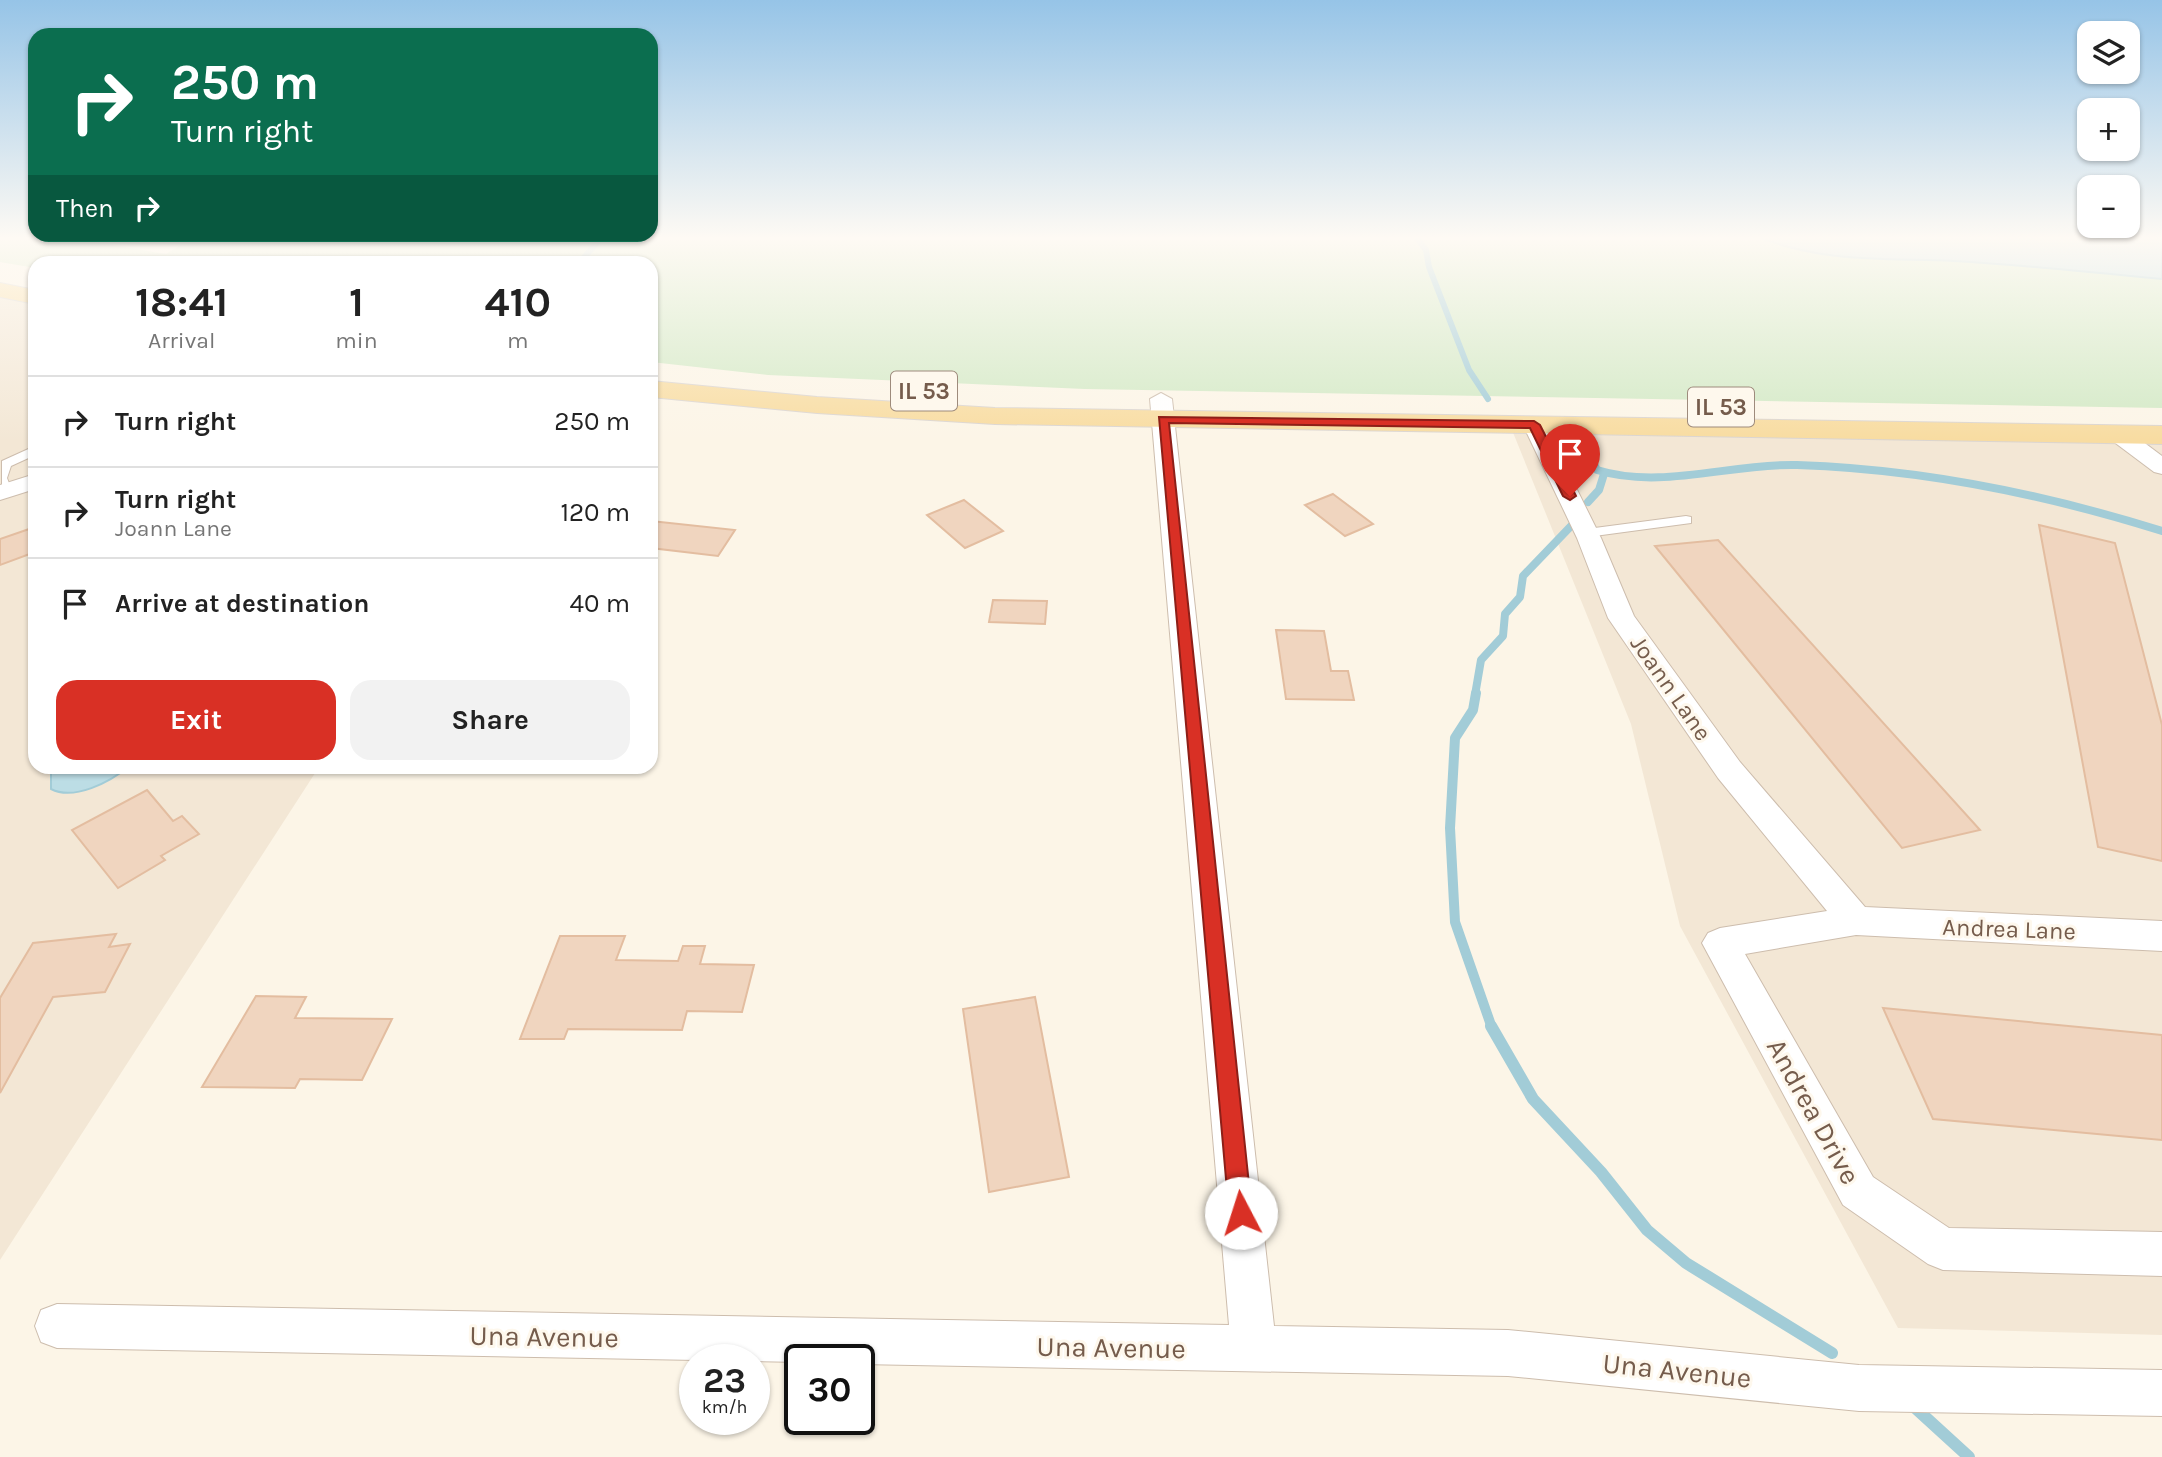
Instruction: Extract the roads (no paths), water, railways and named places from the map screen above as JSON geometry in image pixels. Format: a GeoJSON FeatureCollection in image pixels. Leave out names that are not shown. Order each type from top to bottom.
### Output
{"type":"FeatureCollection","features":[{"type":"Feature","properties":{"kind":"main road","name":"IL 53"},"geometry":{"type":"LineString","coordinates":[[658,370],[1162,410],[1534,425],[2162,435]]}},
{"type":"Feature","properties":{"kind":"main road","name":"IL 53"},"geometry":{"type":"LineString","coordinates":[[658,390],[817,405],[954,414],[1162,410],[2162,414]]}},
{"type":"Feature","properties":{"kind":"street"},"geometry":{"type":"LineString","coordinates":[[1162,410],[1254,1350]]}},
{"type":"Feature","properties":{"kind":"street","name":"Joann Lane"},"geometry":{"type":"LineString","coordinates":[[1534,425],[1587,533],[1621,618],[1729,770],[1856,920]]}},
{"type":"Feature","properties":{"kind":"street"},"geometry":{"type":"LineString","coordinates":[[2118,434],[2162,467]]}},
{"type":"Feature","properties":{"kind":"street"},"geometry":{"type":"LineString","coordinates":[[3,492],[28,483]]}},
{"type":"Feature","properties":{"kind":"street","name":"Andrea Lane"},"geometry":{"type":"LineString","coordinates":[[1856,920],[1950,928],[2162,936]]}},
{"type":"Feature","properties":{"kind":"street","name":"Andrea Drive"},"geometry":{"type":"LineString","coordinates":[[1856,920],[1720,943],[1858,1191],[1943,1250],[2162,1254]]}},
{"type":"Feature","properties":{"kind":"street","name":"Una Avenue"},"geometry":{"type":"LineString","coordinates":[[57,1326],[1508,1353],[1859,1388],[2162,1394]]}},
{"type":"Feature","properties":{"kind":"lane"},"geometry":{"type":"LineString","coordinates":[[3,492],[1,478],[6,464],[28,453]]}},
{"type":"Feature","properties":{"kind":"lane"},"geometry":{"type":"LineString","coordinates":[[1587,533],[1686,520]]}},
{"type":"Feature","properties":{"kind":"water"},"geometry":{"type":"Polygon","coordinates":[[[51,774],[118,774],[102,784],[81,791],[70,793],[51,789],[51,774]]]}},
{"type":"Feature","properties":{"kind":"waterway"},"geometry":{"type":"LineString","coordinates":[[1444,305],[1469,370],[1488,399]]}},
{"type":"Feature","properties":{"kind":"waterway"},"geometry":{"type":"LineString","coordinates":[[1557,441],[1592,460],[1597,470],[1621,475],[1671,477],[1772,465],[1843,467],[1936,478],[2027,495],[2162,531]]}},
{"type":"Feature","properties":{"kind":"waterway"},"geometry":{"type":"LineString","coordinates":[[1588,502],[1599,490],[1604,474]]}},
{"type":"Feature","properties":{"kind":"waterway"},"geometry":{"type":"LineString","coordinates":[[1475,695],[1481,660],[1503,636],[1505,614],[1520,597],[1523,576],[1572,525]]}},
{"type":"Feature","properties":{"kind":"waterway"},"geometry":{"type":"LineString","coordinates":[[1476,693],[1473,710],[1455,738],[1450,828],[1455,922],[1492,1027]]}},
{"type":"Feature","properties":{"kind":"waterway"},"geometry":{"type":"LineString","coordinates":[[1492,1027],[1533,1099],[1601,1172],[1647,1230],[1686,1263],[1832,1353]]}},
{"type":"Feature","properties":{"kind":"waterway"},"geometry":{"type":"LineString","coordinates":[[1911,1404],[1969,1457]]}}]}
